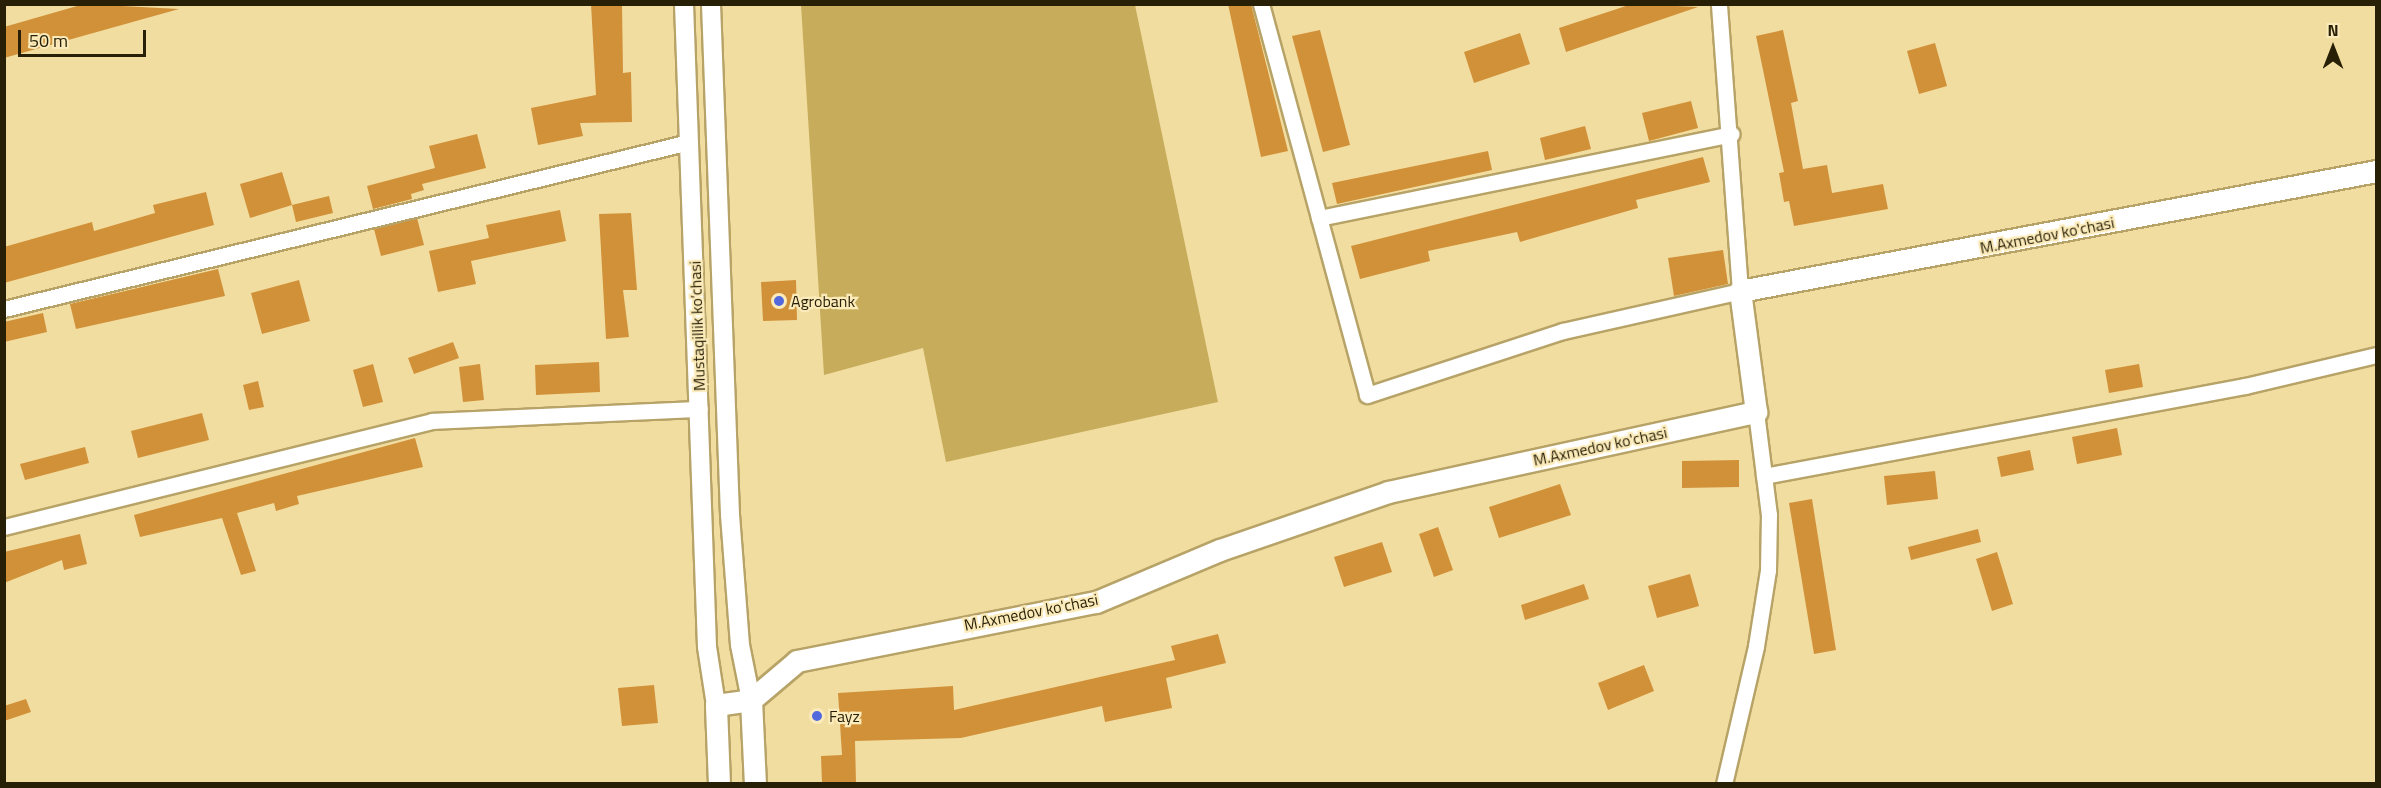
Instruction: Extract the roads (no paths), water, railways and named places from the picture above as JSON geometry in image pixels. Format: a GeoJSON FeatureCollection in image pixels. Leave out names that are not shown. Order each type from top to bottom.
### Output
{"type":"FeatureCollection","features":[{"type":"Feature","properties":{"kind":"main road","name":"M.Axmedov ko'chasi"},"geometry":{"type":"LineString","coordinates":[[1741,298],[2376,171]]}},
{"type":"Feature","properties":{"kind":"main road"},"geometry":{"type":"LineString","coordinates":[[1741,298],[1756,412]]}},
{"type":"Feature","properties":{"kind":"main road","name":"M.Axmedov ko'chasi"},"geometry":{"type":"LineString","coordinates":[[751,700],[797,661],[1096,602],[1220,550],[1388,492],[1756,412]]}},
{"type":"Feature","properties":{"kind":"main road"},"geometry":{"type":"LineString","coordinates":[[719,783],[716,705],[751,700],[755,783]]}},
{"type":"Feature","properties":{"kind":"street","name":"Mustaqillik ko’chasi"},"geometry":{"type":"LineString","coordinates":[[684,4],[707,647],[716,705]]}},
{"type":"Feature","properties":{"kind":"street","name":"Mustaqillik ko’chasi"},"geometry":{"type":"LineString","coordinates":[[711,4],[730,515],[740,645],[751,700]]}},
{"type":"Feature","properties":{"kind":"street"},"geometry":{"type":"LineString","coordinates":[[1261,4],[1366,395],[1563,331],[1741,298],[1732,134],[1719,4]]}},
{"type":"Feature","properties":{"kind":"street"},"geometry":{"type":"LineString","coordinates":[[1319,218],[1732,134]]}},
{"type":"Feature","properties":{"kind":"street"},"geometry":{"type":"LineString","coordinates":[[4,309],[689,142]]}},
{"type":"Feature","properties":{"kind":"street"},"geometry":{"type":"LineString","coordinates":[[1764,476],[2222,391],[2376,355]]}},
{"type":"Feature","properties":{"kind":"street"},"geometry":{"type":"LineString","coordinates":[[4,527],[432,421],[700,410]]}},
{"type":"Feature","properties":{"kind":"street"},"geometry":{"type":"LineString","coordinates":[[1725,783],[1756,646],[1768,570],[1764,476],[1756,412]]}},
{"type":"Feature","properties":{"kind":"place","name":"Agrobank"},"geometry":{"type":"Point","coordinates":[779,301]}},
{"type":"Feature","properties":{"kind":"place","name":"Fayz"},"geometry":{"type":"Point","coordinates":[817,716]}}]}
